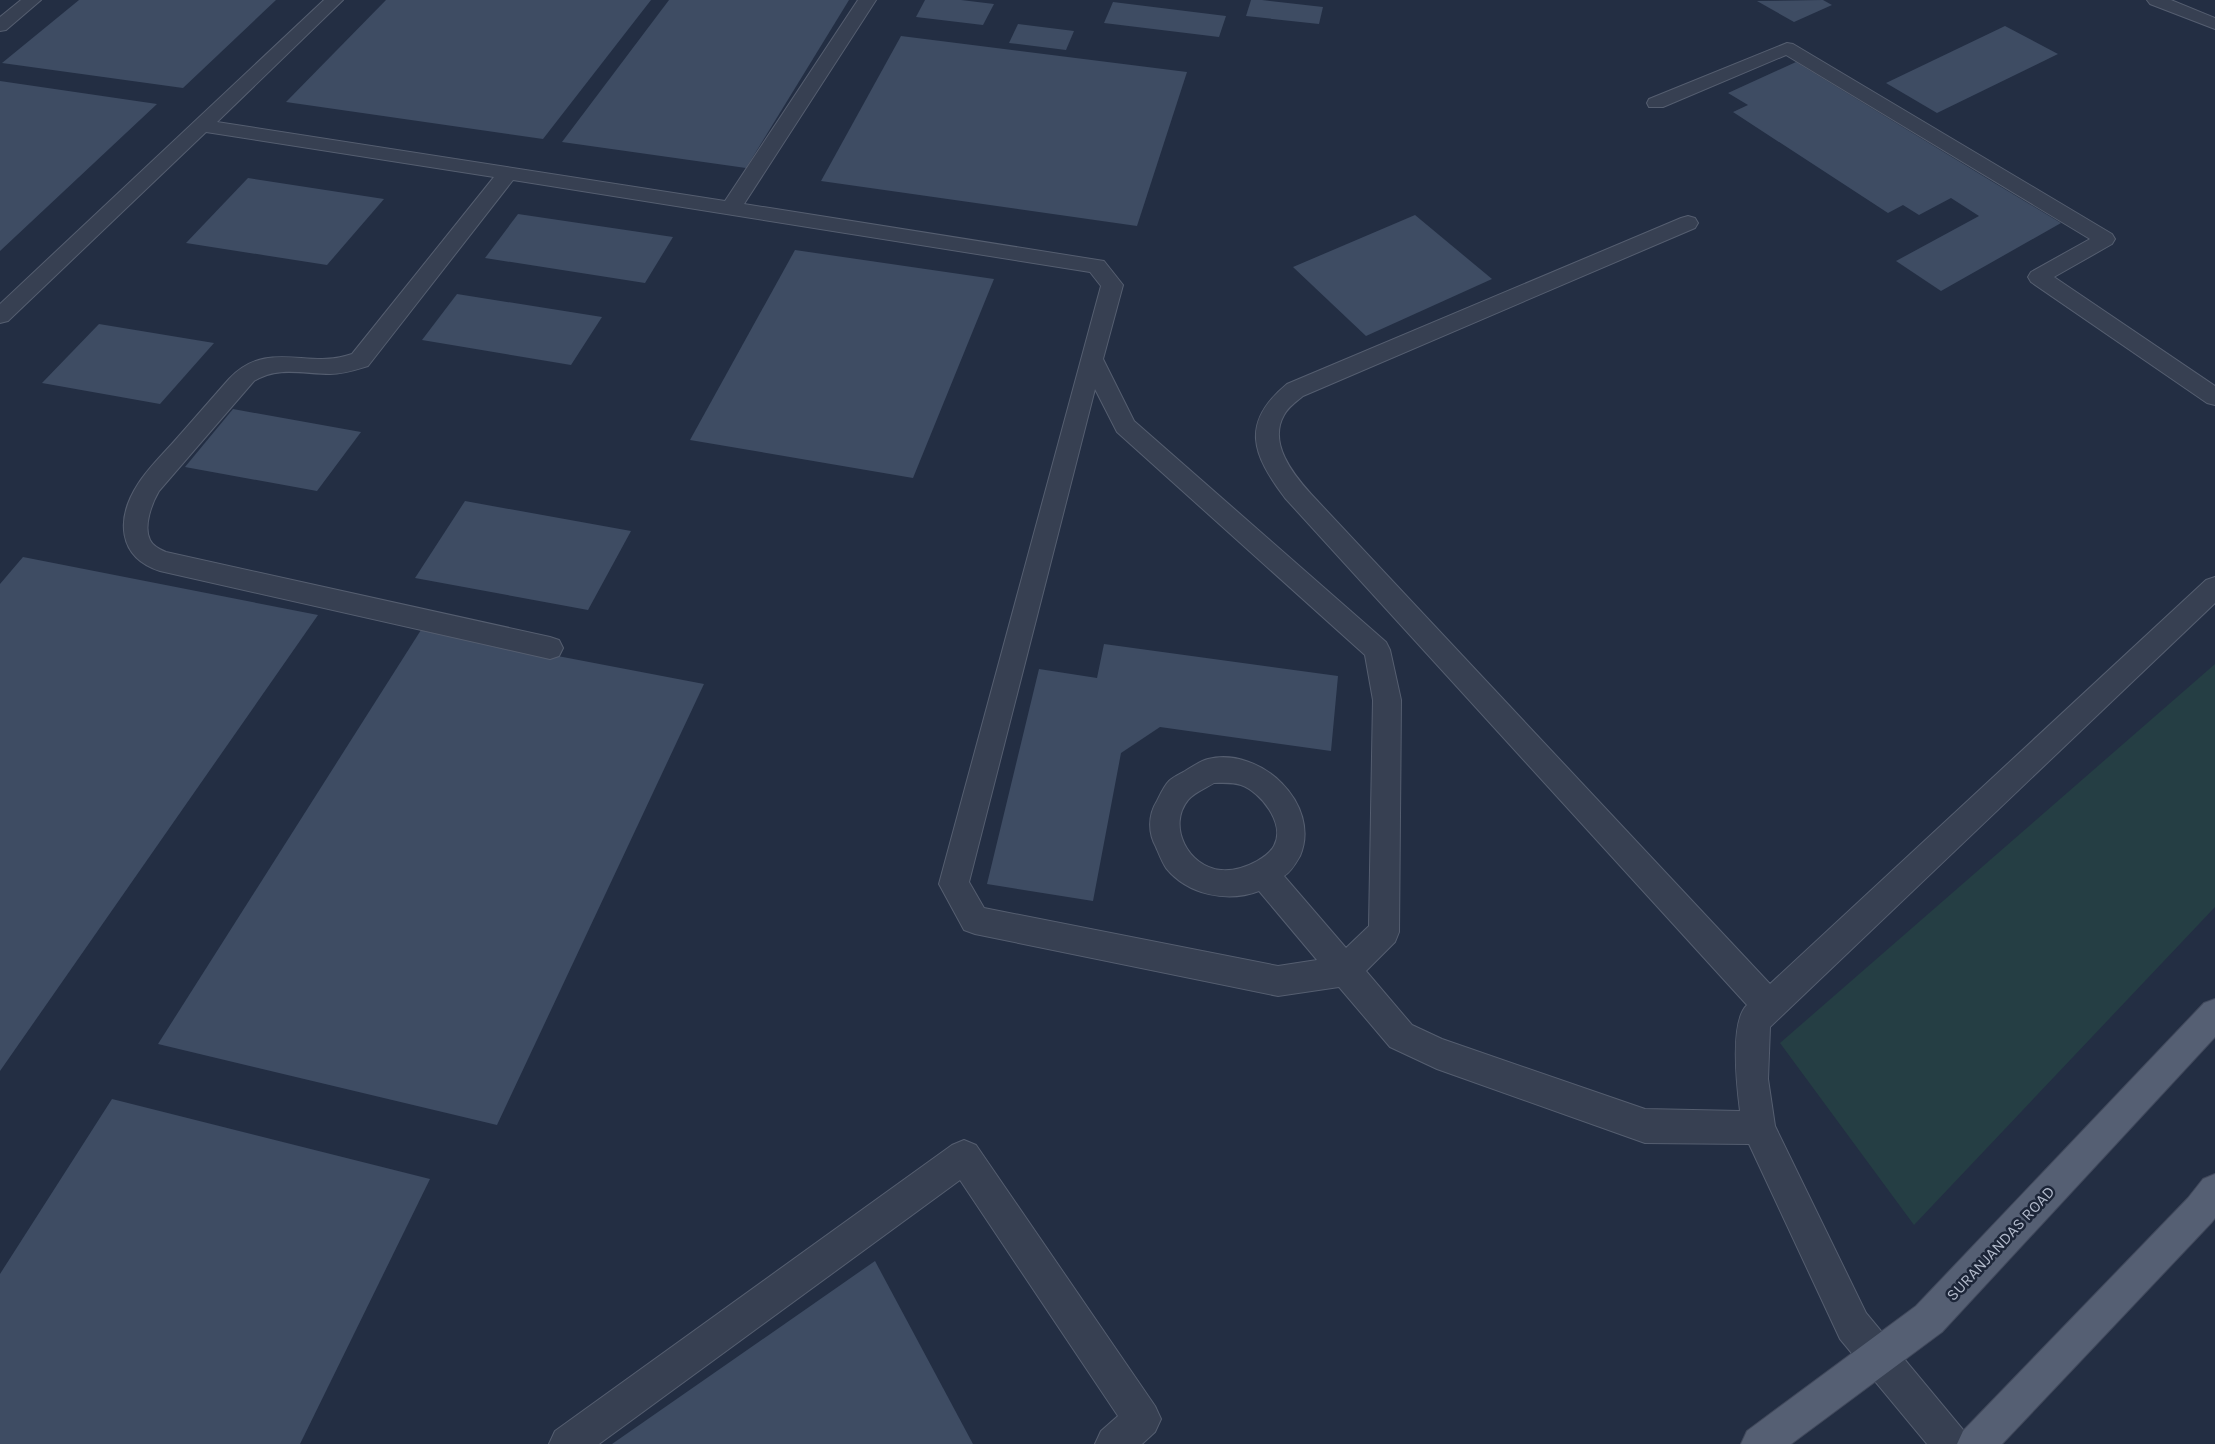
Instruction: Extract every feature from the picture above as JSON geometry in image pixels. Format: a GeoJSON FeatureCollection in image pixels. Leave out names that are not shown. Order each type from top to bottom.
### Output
{"type":"FeatureCollection","features":[{"type":"Feature","properties":{"kind":"main road","name":"SURANJANDAS ROAD"},"geometry":{"type":"LineString","coordinates":[[1760,1444],[1929,1320],[2215,1014]]}},
{"type":"Feature","properties":{"kind":"main road"},"geometry":{"type":"LineString","coordinates":[[1976,1444],[2200,1210],[2215,1191]]}},
{"type":"Feature","properties":{"kind":"street"},"geometry":{"type":"LineString","coordinates":[[0,26],[32,0]]}},
{"type":"Feature","properties":{"kind":"street"},"geometry":{"type":"LineString","coordinates":[[0,316],[334,0]]}},
{"type":"Feature","properties":{"kind":"street"},"geometry":{"type":"LineString","coordinates":[[732,208],[867,0]]}},
{"type":"Feature","properties":{"kind":"street"},"geometry":{"type":"LineString","coordinates":[[2156,0],[2215,24]]}},
{"type":"Feature","properties":{"kind":"street"},"geometry":{"type":"LineString","coordinates":[[1656,103],[1787,48],[2105,239],[2039,277],[2215,397]]}},
{"type":"Feature","properties":{"kind":"street"},"geometry":{"type":"LineString","coordinates":[[202,125],[1097,266],[1112,285],[1092,359],[954,884],[975,920],[1278,981],[1345,971],[1384,932],[1387,700],[1377,650],[1125,426],[1092,359]]}},
{"type":"Feature","properties":{"kind":"street"},"geometry":{"type":"LineString","coordinates":[[508,173],[360,360],[339,366],[262,365],[246,375],[157,478],[140,503],[136,533],[139,546],[146,555],[160,562],[550,648]]}},
{"type":"Feature","properties":{"kind":"street"},"geometry":{"type":"LineString","coordinates":[[1688,223],[1295,390],[1274,411],[1266,435],[1272,457],[1286,482],[1302,501],[1769,1006]]}},
{"type":"Feature","properties":{"kind":"street"},"geometry":{"type":"LineString","coordinates":[[1951,1444],[1853,1326],[1759,1128],[1752,1079],[1754,1020],[2215,587]]}},
{"type":"Feature","properties":{"kind":"street"},"geometry":{"type":"LineString","coordinates":[[1210,771],[1232,771],[1253,777],[1270,788],[1284,804],[1291,823],[1289,843],[1280,862],[1265,876],[1244,883],[1222,884],[1200,878],[1181,866],[1168,849],[1163,829],[1166,809],[1175,792],[1190,779],[1210,771]]}},
{"type":"Feature","properties":{"kind":"street"},"geometry":{"type":"LineString","coordinates":[[1265,876],[1401,1036],[1437,1053],[1645,1126],[1759,1128]]}},
{"type":"Feature","properties":{"kind":"street"},"geometry":{"type":"LineString","coordinates":[[568,1444],[964,1157],[1142,1419],[1114,1444]]}},
{"type":"Feature","properties":{"kind":"green space"},"geometry":{"type":"Polygon","coordinates":[[[2215,664],[2215,907],[1914,1225],[1780,1043],[2215,664]]]}},
{"type":"Feature","properties":{"kind":"building"},"geometry":{"type":"Polygon","coordinates":[[[79,0],[276,0],[183,88],[2,63],[79,0]]]}},
{"type":"Feature","properties":{"kind":"building"},"geometry":{"type":"Polygon","coordinates":[[[386,0],[651,0],[543,139],[286,102],[386,0]]]}},
{"type":"Feature","properties":{"kind":"building"},"geometry":{"type":"Polygon","coordinates":[[[669,0],[849,0],[746,168],[562,142],[669,0]]]}},
{"type":"Feature","properties":{"kind":"building"},"geometry":{"type":"Polygon","coordinates":[[[925,0],[961,0],[994,4],[983,25],[916,17],[925,0]]]}},
{"type":"Feature","properties":{"kind":"building"},"geometry":{"type":"Polygon","coordinates":[[[1251,0],[1323,7],[1319,24],[1246,16],[1251,0]]]}},
{"type":"Feature","properties":{"kind":"building"},"geometry":{"type":"Polygon","coordinates":[[[1823,0],[1832,5],[1794,22],[1757,1],[1823,0]]]}},
{"type":"Feature","properties":{"kind":"building"},"geometry":{"type":"Polygon","coordinates":[[[1113,2],[1226,16],[1219,37],[1104,23],[1113,2]]]}},
{"type":"Feature","properties":{"kind":"building"},"geometry":{"type":"Polygon","coordinates":[[[1018,24],[1074,31],[1066,50],[1009,43],[1018,24]]]}},
{"type":"Feature","properties":{"kind":"building"},"geometry":{"type":"Polygon","coordinates":[[[2005,26],[2058,54],[1937,113],[1886,83],[2005,26]]]}},
{"type":"Feature","properties":{"kind":"building"},"geometry":{"type":"Polygon","coordinates":[[[901,36],[1187,72],[1137,226],[821,181],[901,36]]]}},
{"type":"Feature","properties":{"kind":"building"},"geometry":{"type":"Polygon","coordinates":[[[1796,62],[2061,223],[1941,291],[1896,261],[1979,216],[1951,198],[1919,215],[1903,205],[1888,213],[1733,112],[1748,105],[1728,93],[1796,62]]]}},
{"type":"Feature","properties":{"kind":"building"},"geometry":{"type":"Polygon","coordinates":[[[0,81],[157,104],[0,251],[0,81]]]}},
{"type":"Feature","properties":{"kind":"building"},"geometry":{"type":"Polygon","coordinates":[[[248,178],[384,199],[327,265],[186,243],[248,178]]]}},
{"type":"Feature","properties":{"kind":"building"},"geometry":{"type":"Polygon","coordinates":[[[518,214],[673,237],[645,283],[485,258],[518,214]]]}},
{"type":"Feature","properties":{"kind":"building"},"geometry":{"type":"Polygon","coordinates":[[[1415,215],[1492,279],[1366,336],[1293,267],[1415,215]]]}},
{"type":"Feature","properties":{"kind":"building"},"geometry":{"type":"Polygon","coordinates":[[[795,250],[994,279],[913,478],[690,440],[795,250]]]}},
{"type":"Feature","properties":{"kind":"building"},"geometry":{"type":"Polygon","coordinates":[[[457,294],[602,317],[571,365],[422,340],[457,294]]]}},
{"type":"Feature","properties":{"kind":"building"},"geometry":{"type":"Polygon","coordinates":[[[99,324],[214,343],[160,404],[42,383],[99,324]]]}},
{"type":"Feature","properties":{"kind":"building"},"geometry":{"type":"Polygon","coordinates":[[[233,409],[361,432],[317,491],[185,467],[233,409]]]}},
{"type":"Feature","properties":{"kind":"building"},"geometry":{"type":"Polygon","coordinates":[[[465,501],[631,531],[588,610],[415,578],[465,501]]]}},
{"type":"Feature","properties":{"kind":"building"},"geometry":{"type":"Polygon","coordinates":[[[23,557],[318,615],[0,1071],[0,584],[23,557]]]}},
{"type":"Feature","properties":{"kind":"building"},"geometry":{"type":"Polygon","coordinates":[[[421,630],[704,684],[497,1125],[158,1044],[421,630]]]}},
{"type":"Feature","properties":{"kind":"building"},"geometry":{"type":"Polygon","coordinates":[[[1104,644],[1338,676],[1331,751],[1160,727],[1121,753],[1093,901],[987,884],[1039,669],[1097,678],[1104,644]]]}},
{"type":"Feature","properties":{"kind":"building"},"geometry":{"type":"Polygon","coordinates":[[[112,1099],[430,1179],[300,1444],[0,1444],[0,1274],[112,1099]]]}},
{"type":"Feature","properties":{"kind":"building"},"geometry":{"type":"Polygon","coordinates":[[[875,1261],[973,1444],[612,1444],[875,1261]]]}}]}
